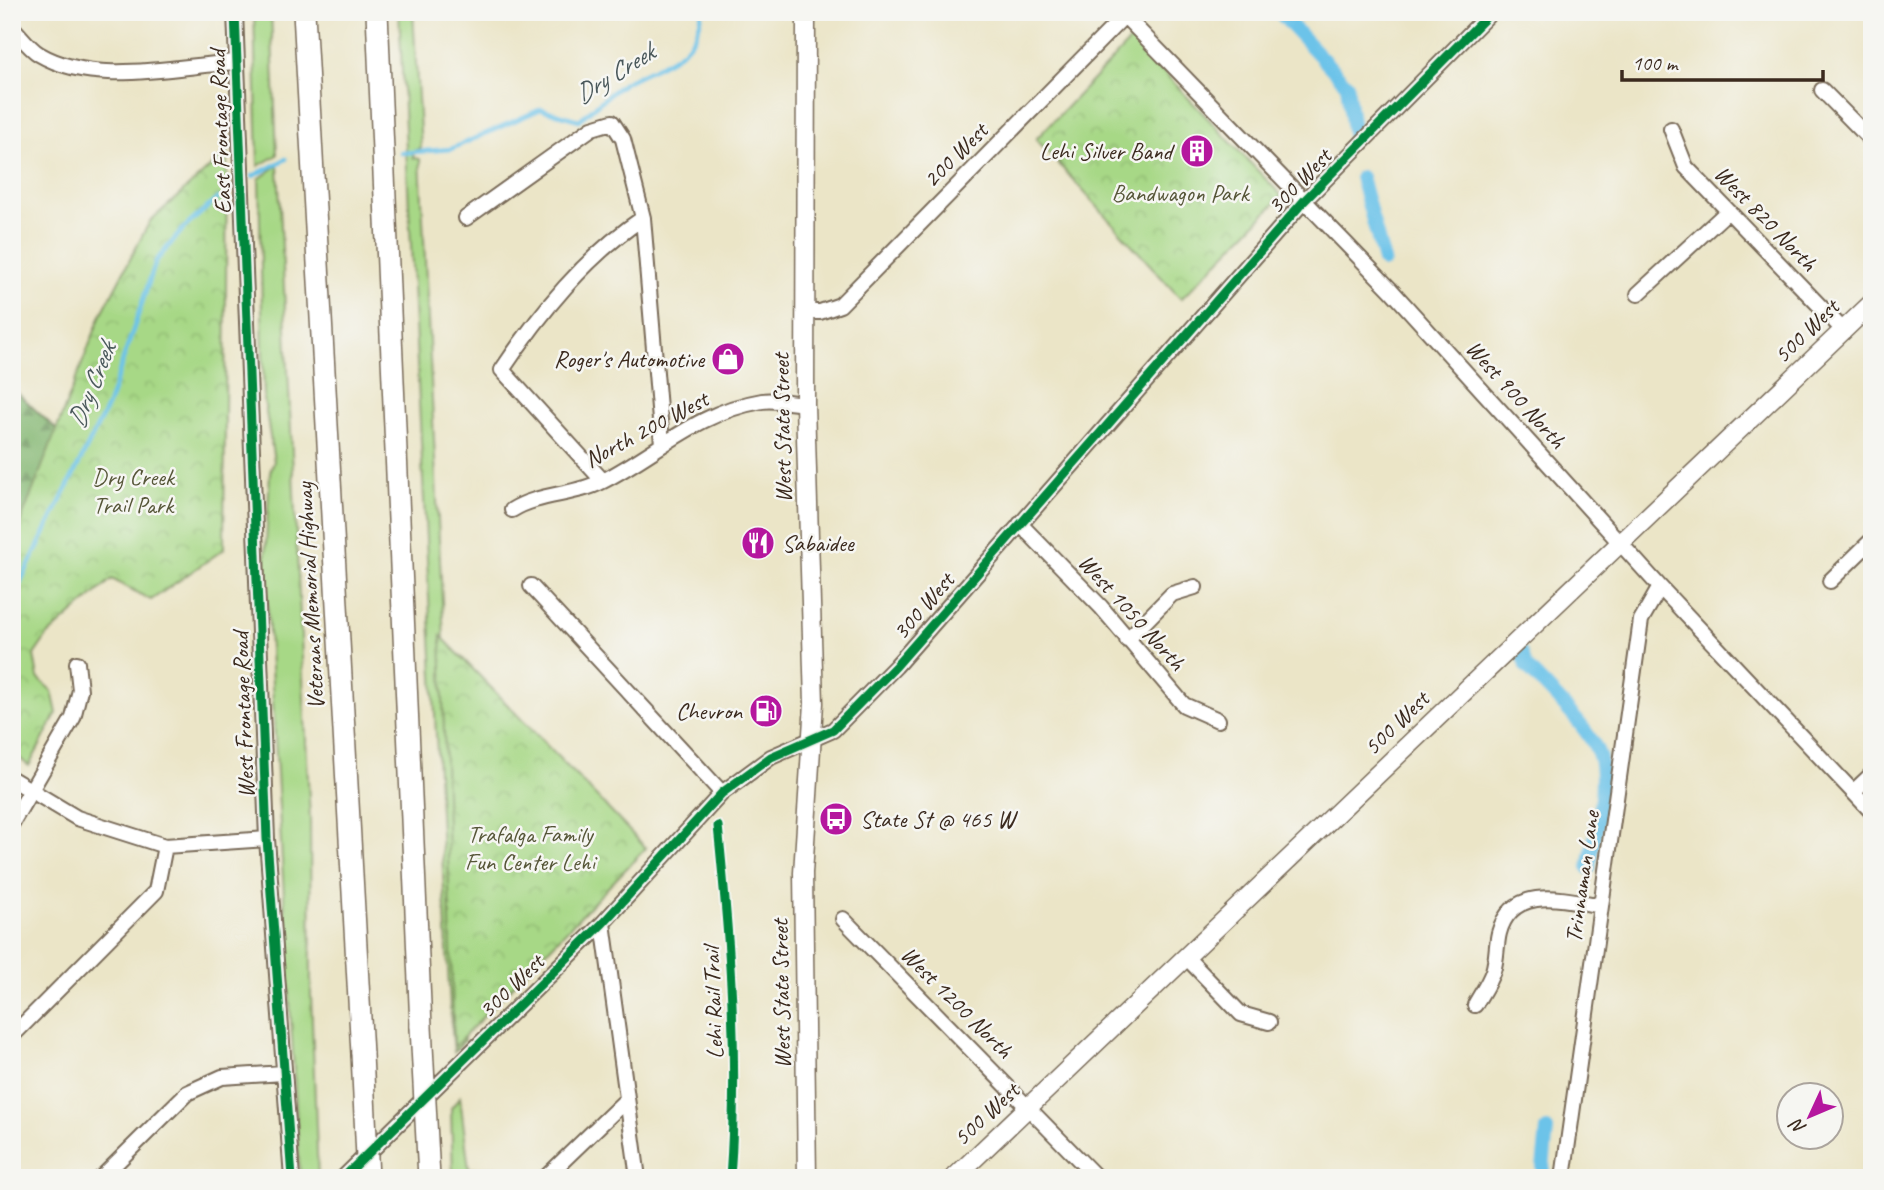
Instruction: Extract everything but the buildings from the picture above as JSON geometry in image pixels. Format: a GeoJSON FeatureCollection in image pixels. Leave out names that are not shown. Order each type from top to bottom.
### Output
{"type":"FeatureCollection","features":[{"type":"Feature","properties":{"kind":"highway","name":"Veterans Memorial Highway"},"geometry":{"type":"LineString","coordinates":[[304,12],[368,1178]]}},
{"type":"Feature","properties":{"kind":"highway"},"geometry":{"type":"LineString","coordinates":[[377,12],[429,1178]]}},
{"type":"Feature","properties":{"kind":"main road","name":"West State Street"},"geometry":{"type":"LineString","coordinates":[[806,12],[805,404],[813,737],[803,873],[807,1178]]}},
{"type":"Feature","properties":{"kind":"main road","name":"500 West"},"geometry":{"type":"LineString","coordinates":[[954,1178],[1872,303]]}},
{"type":"Feature","properties":{"kind":"street","name":"East Frontage Road"},"geometry":{"type":"LineString","coordinates":[[235,12],[244,251]]}},
{"type":"Feature","properties":{"kind":"street","name":"200 West"},"geometry":{"type":"LineString","coordinates":[[806,312],[820,312],[840,305],[1124,13]]}},
{"type":"Feature","properties":{"kind":"street","name":"West 900 North"},"geometry":{"type":"LineString","coordinates":[[1124,13],[1400,300],[1660,587],[1872,812]]}},
{"type":"Feature","properties":{"kind":"street","name":"300 West"},"geometry":{"type":"LineString","coordinates":[[343,1178],[603,923],[722,793],[771,757],[833,730],[896,666],[1304,201],[1486,14]]}},
{"type":"Feature","properties":{"kind":"street"},"geometry":{"type":"LineString","coordinates":[[12,27],[38,53],[77,67],[116,72],[237,62]]}},
{"type":"Feature","properties":{"kind":"street"},"geometry":{"type":"LineString","coordinates":[[1822,90],[1872,141]]}},
{"type":"Feature","properties":{"kind":"street"},"geometry":{"type":"LineString","coordinates":[[466,218],[592,128],[612,122],[623,139],[643,218],[662,444]]}},
{"type":"Feature","properties":{"kind":"street","name":"West 820 North"},"geometry":{"type":"LineString","coordinates":[[1671,128],[1686,167],[1843,330]]}},
{"type":"Feature","properties":{"kind":"street"},"geometry":{"type":"LineString","coordinates":[[1638,294],[1728,211]]}},
{"type":"Feature","properties":{"kind":"street"},"geometry":{"type":"LineString","coordinates":[[603,481],[502,370],[547,307],[613,238],[643,218]]}},
{"type":"Feature","properties":{"kind":"street","name":"West Frontage Road"},"geometry":{"type":"LineString","coordinates":[[244,251],[267,839],[292,1178]]}},
{"type":"Feature","properties":{"kind":"street","name":"North 200 West"},"geometry":{"type":"LineString","coordinates":[[512,510],[527,500],[566,494],[603,481],[692,424],[764,401],[805,404]]}},
{"type":"Feature","properties":{"kind":"street","name":"West 1050 North"},"geometry":{"type":"LineString","coordinates":[[1020,524],[1101,607],[1184,705],[1218,720]]}},
{"type":"Feature","properties":{"kind":"street"},"geometry":{"type":"LineString","coordinates":[[1830,581],[1872,540]]}},
{"type":"Feature","properties":{"kind":"street"},"geometry":{"type":"LineString","coordinates":[[531,586],[722,793]]}},
{"type":"Feature","properties":{"kind":"street"},"geometry":{"type":"LineString","coordinates":[[1127,640],[1172,594],[1195,587]]}},
{"type":"Feature","properties":{"kind":"street","name":"Trinnaman Lane"},"geometry":{"type":"LineString","coordinates":[[1563,1178],[1641,620],[1660,587]]}},
{"type":"Feature","properties":{"kind":"street"},"geometry":{"type":"LineString","coordinates":[[12,823],[75,712],[80,690],[77,663]]}},
{"type":"Feature","properties":{"kind":"street"},"geometry":{"type":"LineString","coordinates":[[1853,792],[1872,774]]}},
{"type":"Feature","properties":{"kind":"street"},"geometry":{"type":"LineString","coordinates":[[12,779],[77,818],[165,846],[267,839]]}},
{"type":"Feature","properties":{"kind":"street"},"geometry":{"type":"LineString","coordinates":[[12,1036],[156,891],[165,846]]}},
{"type":"Feature","properties":{"kind":"street"},"geometry":{"type":"LineString","coordinates":[[1475,1005],[1493,972],[1499,933],[1505,916],[1520,902],[1534,898],[1559,898],[1601,906]]}},
{"type":"Feature","properties":{"kind":"street","name":"West 1200 North"},"geometry":{"type":"LineString","coordinates":[[843,919],[1097,1178]]}},
{"type":"Feature","properties":{"kind":"street"},"geometry":{"type":"LineString","coordinates":[[603,923],[638,1178]]}},
{"type":"Feature","properties":{"kind":"street"},"geometry":{"type":"LineString","coordinates":[[1186,957],[1241,1014],[1269,1022]]}},
{"type":"Feature","properties":{"kind":"street"},"geometry":{"type":"LineString","coordinates":[[101,1178],[172,1106],[205,1083],[222,1077],[283,1073]]}},
{"type":"Feature","properties":{"kind":"street"},"geometry":{"type":"LineString","coordinates":[[545,1178],[627,1099]]}},
{"type":"Feature","properties":{"kind":"green space"},"geometry":{"type":"Polygon","coordinates":[[[254,12],[271,12],[277,155],[258,166],[254,12]]]}},
{"type":"Feature","properties":{"kind":"green space"},"geometry":{"type":"Polygon","coordinates":[[[399,12],[413,12],[421,148],[414,151],[413,158],[420,159],[464,1041],[454,1052],[450,1008],[399,12]]]}},
{"type":"Feature","properties":{"kind":"green space","name":"Bandwagon Park"},"geometry":{"type":"Polygon","coordinates":[[[1132,39],[1282,196],[1181,299],[1036,139],[1132,39]]]}},
{"type":"Feature","properties":{"kind":"green space","name":"Dry Creek Trail Park"},"geometry":{"type":"Polygon","coordinates":[[[227,152],[224,549],[151,600],[112,579],[47,636],[34,655],[38,678],[52,691],[57,713],[29,766],[12,752],[12,544],[101,315],[150,221],[227,152]]]}},
{"type":"Feature","properties":{"kind":"green space"},"geometry":{"type":"Polygon","coordinates":[[[278,165],[310,820],[311,995],[318,1178],[300,1178],[265,561],[270,472],[274,461],[264,400],[259,179],[278,165]]]}},
{"type":"Feature","properties":{"kind":"green space"},"geometry":{"type":"Polygon","coordinates":[[[12,388],[58,431],[12,543],[12,388]]]}},
{"type":"Feature","properties":{"kind":"green space","name":"Trafalga Family Fun Center Lehi"},"geometry":{"type":"Polygon","coordinates":[[[441,636],[646,848],[454,1047],[441,636]]]}},
{"type":"Feature","properties":{"kind":"green space"},"geometry":{"type":"Polygon","coordinates":[[[460,1097],[469,1169],[498,1168],[497,1178],[453,1178],[451,1108],[460,1097]]]}},
{"type":"Feature","properties":{"kind":"waterway","name":"Dry Creek"},"geometry":{"type":"LineString","coordinates":[[401,153],[451,149],[541,109],[579,120],[626,82],[675,57],[692,40],[702,12]]}},
{"type":"Feature","properties":{"kind":"waterway"},"geometry":{"type":"LineString","coordinates":[[1279,12],[1347,85],[1354,138]]}},
{"type":"Feature","properties":{"kind":"waterway","name":"Dry Creek"},"geometry":{"type":"LineString","coordinates":[[253,176],[286,159]]}},
{"type":"Feature","properties":{"kind":"waterway"},"geometry":{"type":"LineString","coordinates":[[1361,177],[1384,261]]}},
{"type":"Feature","properties":{"kind":"waterway","name":"Dry Creek"},"geometry":{"type":"LineString","coordinates":[[12,599],[108,405],[156,261],[184,228],[218,198]]}},
{"type":"Feature","properties":{"kind":"waterway"},"geometry":{"type":"LineString","coordinates":[[1522,653],[1526,666],[1588,735],[1600,759],[1601,798],[1589,868]]}},
{"type":"Feature","properties":{"kind":"waterway"},"geometry":{"type":"LineString","coordinates":[[1543,1168],[1547,1130]]}},
{"type":"Feature","properties":{"kind":"cycle path"},"geometry":{"type":"LineString","coordinates":[[235,12],[267,839],[292,1178]]}},
{"type":"Feature","properties":{"kind":"cycle path"},"geometry":{"type":"LineString","coordinates":[[343,1178],[603,923],[722,793],[771,757],[833,730],[896,666],[1304,201],[1491,12]]}},
{"type":"Feature","properties":{"kind":"cycle path","name":"Lehi Rail Trail"},"geometry":{"type":"LineString","coordinates":[[718,826],[732,1002],[734,1089],[730,1178]]}},
{"type":"Feature","properties":{"kind":"place","name":"Lehi Silver Band"},"geometry":{"type":"Point","coordinates":[1197,151]}},
{"type":"Feature","properties":{"kind":"place","name":"Roger's Automotive"},"geometry":{"type":"Point","coordinates":[728,359]}},
{"type":"Feature","properties":{"kind":"place","name":"Sabaidee"},"geometry":{"type":"Point","coordinates":[758,543]}},
{"type":"Feature","properties":{"kind":"place","name":"Chevron"},"geometry":{"type":"Point","coordinates":[766,711]}},
{"type":"Feature","properties":{"kind":"place","name":"State St @ 465 W"},"geometry":{"type":"Point","coordinates":[836,819]}}]}
